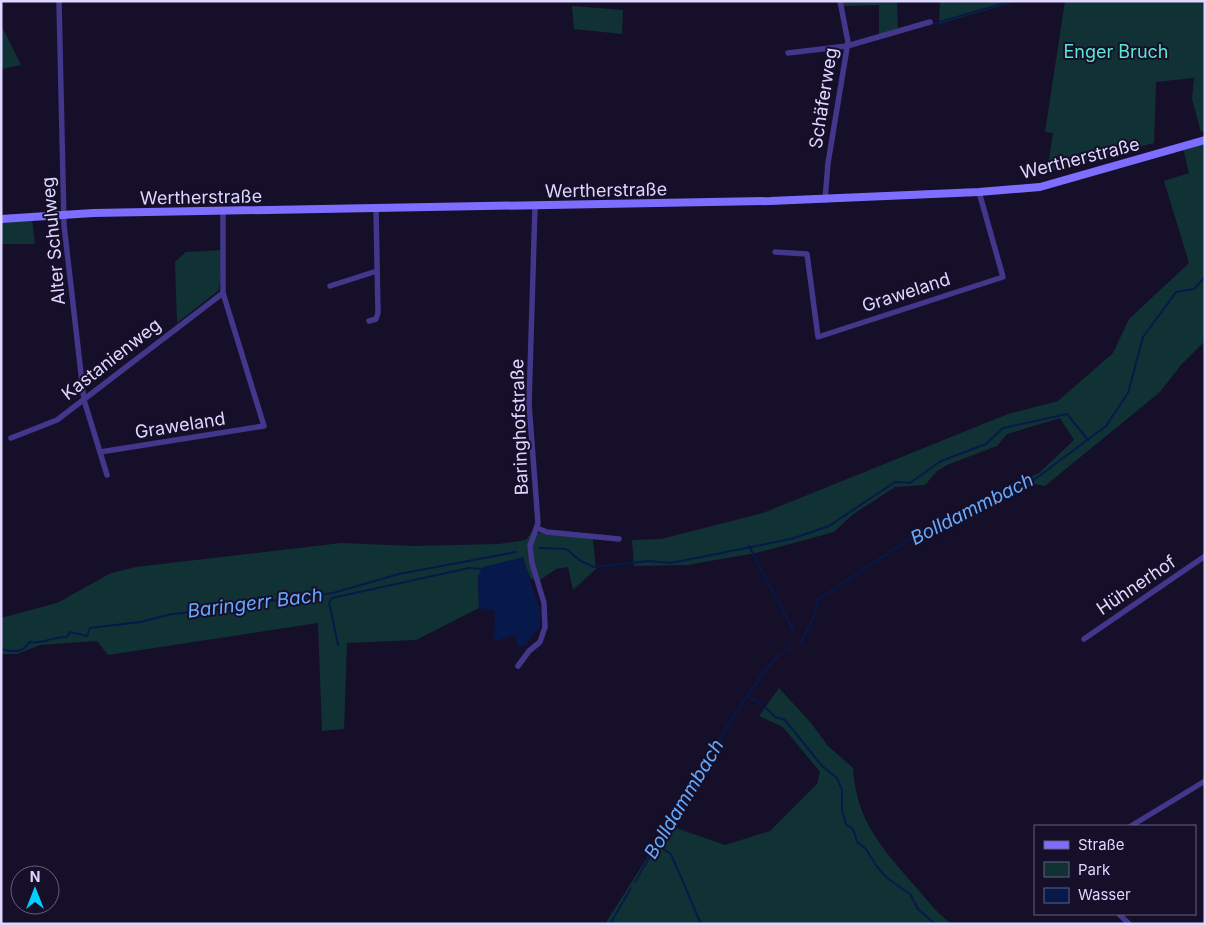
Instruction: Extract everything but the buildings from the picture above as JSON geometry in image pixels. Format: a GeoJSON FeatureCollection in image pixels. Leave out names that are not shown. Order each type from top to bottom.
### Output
{"type":"FeatureCollection","features":[{"type":"Feature","properties":{"kind":"main road","name":"Wertherstraße"},"geometry":{"type":"LineString","coordinates":[[1,219],[64,214],[825,200],[979,192],[1040,187],[1205,140]]}},
{"type":"Feature","properties":{"kind":"street","name":"Alter Schulweg"},"geometry":{"type":"LineString","coordinates":[[59,1],[64,214],[84,400],[107,475]]}},
{"type":"Feature","properties":{"kind":"street","name":"Schäferweg"},"geometry":{"type":"LineString","coordinates":[[825,200],[828,164],[848,46],[840,1]]}},
{"type":"Feature","properties":{"kind":"street"},"geometry":{"type":"LineString","coordinates":[[788,53],[848,46],[930,22]]}},
{"type":"Feature","properties":{"kind":"street","name":"Graweland"},"geometry":{"type":"LineString","coordinates":[[775,252],[807,254],[818,337],[1003,276],[979,192]]}},
{"type":"Feature","properties":{"kind":"street","name":"Baringhofstraße"},"geometry":{"type":"LineString","coordinates":[[518,666],[529,651],[540,642],[545,627],[545,614],[530,546],[537,528],[530,404],[535,206]]}},
{"type":"Feature","properties":{"kind":"street"},"geometry":{"type":"LineString","coordinates":[[369,322],[376,319],[378,314],[376,209]]}},
{"type":"Feature","properties":{"kind":"street"},"geometry":{"type":"LineString","coordinates":[[223,211],[223,293]]}},
{"type":"Feature","properties":{"kind":"street"},"geometry":{"type":"LineString","coordinates":[[330,286],[377,271]]}},
{"type":"Feature","properties":{"kind":"street","name":"Graweland"},"geometry":{"type":"LineString","coordinates":[[100,452],[264,426],[223,293]]}},
{"type":"Feature","properties":{"kind":"street","name":"Kastanienweg"},"geometry":{"type":"LineString","coordinates":[[11,438],[57,420],[223,293]]}},
{"type":"Feature","properties":{"kind":"street"},"geometry":{"type":"LineString","coordinates":[[537,528],[548,532],[619,539]]}},
{"type":"Feature","properties":{"kind":"street","name":"Hühnerhof"},"geometry":{"type":"LineString","coordinates":[[1084,639],[1205,556]]}},
{"type":"Feature","properties":{"kind":"street"},"geometry":{"type":"LineString","coordinates":[[1133,825],[1205,781]]}},
{"type":"Feature","properties":{"kind":"green space"},"geometry":{"type":"Polygon","coordinates":[[[842,1],[897,1],[898,30],[879,35],[879,5],[843,6],[842,1]]]}},
{"type":"Feature","properties":{"kind":"green space"},"geometry":{"type":"Polygon","coordinates":[[[940,1],[1017,1],[939,24],[940,1]]]}},
{"type":"Feature","properties":{"kind":"green space","name":"Enger Bruch"},"geometry":{"type":"Polygon","coordinates":[[[1065,1],[1205,1],[1205,131],[1201,132],[1192,99],[1194,78],[1156,82],[1154,143],[1047,172],[1053,133],[1045,132],[1065,1]]]}},
{"type":"Feature","properties":{"kind":"green space"},"geometry":{"type":"Polygon","coordinates":[[[572,6],[623,10],[622,34],[574,29],[572,6]]]}},
{"type":"Feature","properties":{"kind":"green space"},"geometry":{"type":"Polygon","coordinates":[[[1,25],[21,65],[1,69],[1,25]]]}},
{"type":"Feature","properties":{"kind":"green space"},"geometry":{"type":"Polygon","coordinates":[[[1205,143],[1205,341],[1181,365],[1160,392],[1045,486],[1035,484],[976,507],[982,499],[1039,473],[1074,440],[1060,418],[1007,434],[997,446],[947,465],[937,471],[925,485],[895,487],[852,515],[834,532],[756,553],[687,565],[634,566],[632,540],[661,539],[763,513],[1008,414],[1058,401],[1113,353],[1129,319],[1189,263],[1164,181],[1189,173],[1183,148],[1205,143]]]}},
{"type":"Feature","properties":{"kind":"green space"},"geometry":{"type":"Polygon","coordinates":[[[32,219],[35,244],[1,244],[1,222],[32,219]]]}},
{"type":"Feature","properties":{"kind":"green space"},"geometry":{"type":"Polygon","coordinates":[[[223,250],[219,290],[177,323],[175,262],[186,252],[223,250]]]}},
{"type":"Feature","properties":{"kind":"green space"},"geometry":{"type":"Polygon","coordinates":[[[532,532],[593,539],[596,569],[573,590],[568,567],[556,569],[540,580],[531,579],[522,558],[504,563],[478,576],[479,608],[416,640],[347,643],[344,729],[322,731],[318,623],[108,655],[97,641],[40,645],[17,654],[1,654],[1,618],[57,603],[111,573],[136,567],[341,543],[413,546],[499,544],[526,540],[532,532]]]}},
{"type":"Feature","properties":{"kind":"green space"},"geometry":{"type":"Polygon","coordinates":[[[779,688],[811,723],[828,746],[853,768],[859,803],[872,832],[902,871],[937,911],[952,924],[605,924],[668,825],[725,845],[770,831],[817,784],[820,772],[783,727],[759,716],[779,688]]]}},
{"type":"Feature","properties":{"kind":"water"},"geometry":{"type":"Polygon","coordinates":[[[523,557],[540,610],[540,626],[526,645],[518,647],[515,635],[494,641],[495,611],[479,608],[478,576],[483,567],[523,557]]]}},
{"type":"Feature","properties":{"kind":"waterway"},"geometry":{"type":"LineString","coordinates":[[929,25],[1012,1]]}},
{"type":"Feature","properties":{"kind":"waterway","name":"Bolldammbach"},"geometry":{"type":"LineString","coordinates":[[800,643],[812,621],[819,599],[929,526],[1031,482],[1106,426],[1128,393],[1143,337],[1176,292],[1194,289],[1205,277]]}},
{"type":"Feature","properties":{"kind":"waterway"},"geometry":{"type":"LineString","coordinates":[[539,548],[566,549],[581,561],[594,567],[649,561],[671,563],[791,539],[829,526],[895,482],[910,483],[941,461],[986,444],[1003,428],[1067,414],[1088,440]]}},
{"type":"Feature","properties":{"kind":"waterway","name":"Bolldammbach"},"geometry":{"type":"LineString","coordinates":[[749,546],[793,630]]}},
{"type":"Feature","properties":{"kind":"waterway","name":"Baringerr Bach"},"geometry":{"type":"LineString","coordinates":[[1,649],[17,651],[27,646],[29,642],[33,643],[67,637],[70,632],[87,636],[90,628],[140,622],[172,614],[227,609],[247,604],[333,593],[399,574],[516,552]]}},
{"type":"Feature","properties":{"kind":"waterway"},"geometry":{"type":"LineString","coordinates":[[338,645],[329,602],[332,598],[469,568],[482,569]]}},
{"type":"Feature","properties":{"kind":"waterway","name":"Bolldammbach"},"geometry":{"type":"LineString","coordinates":[[635,882],[690,787],[757,681],[777,657],[791,647]]}},
{"type":"Feature","properties":{"kind":"waterway"},"geometry":{"type":"LineString","coordinates":[[747,696],[762,704]]}},
{"type":"Feature","properties":{"kind":"waterway"},"geometry":{"type":"LineString","coordinates":[[765,707],[775,717],[785,720],[822,766],[837,778],[842,790],[842,811],[846,824],[853,829],[857,842],[866,849],[887,878],[910,894],[918,909],[935,924]]}},
{"type":"Feature","properties":{"kind":"waterway"},"geometry":{"type":"LineString","coordinates":[[657,845],[671,854],[701,924]]}},
{"type":"Feature","properties":{"kind":"waterway","name":"Bolldammbach"},"geometry":{"type":"LineString","coordinates":[[610,924],[631,888]]}}]}
